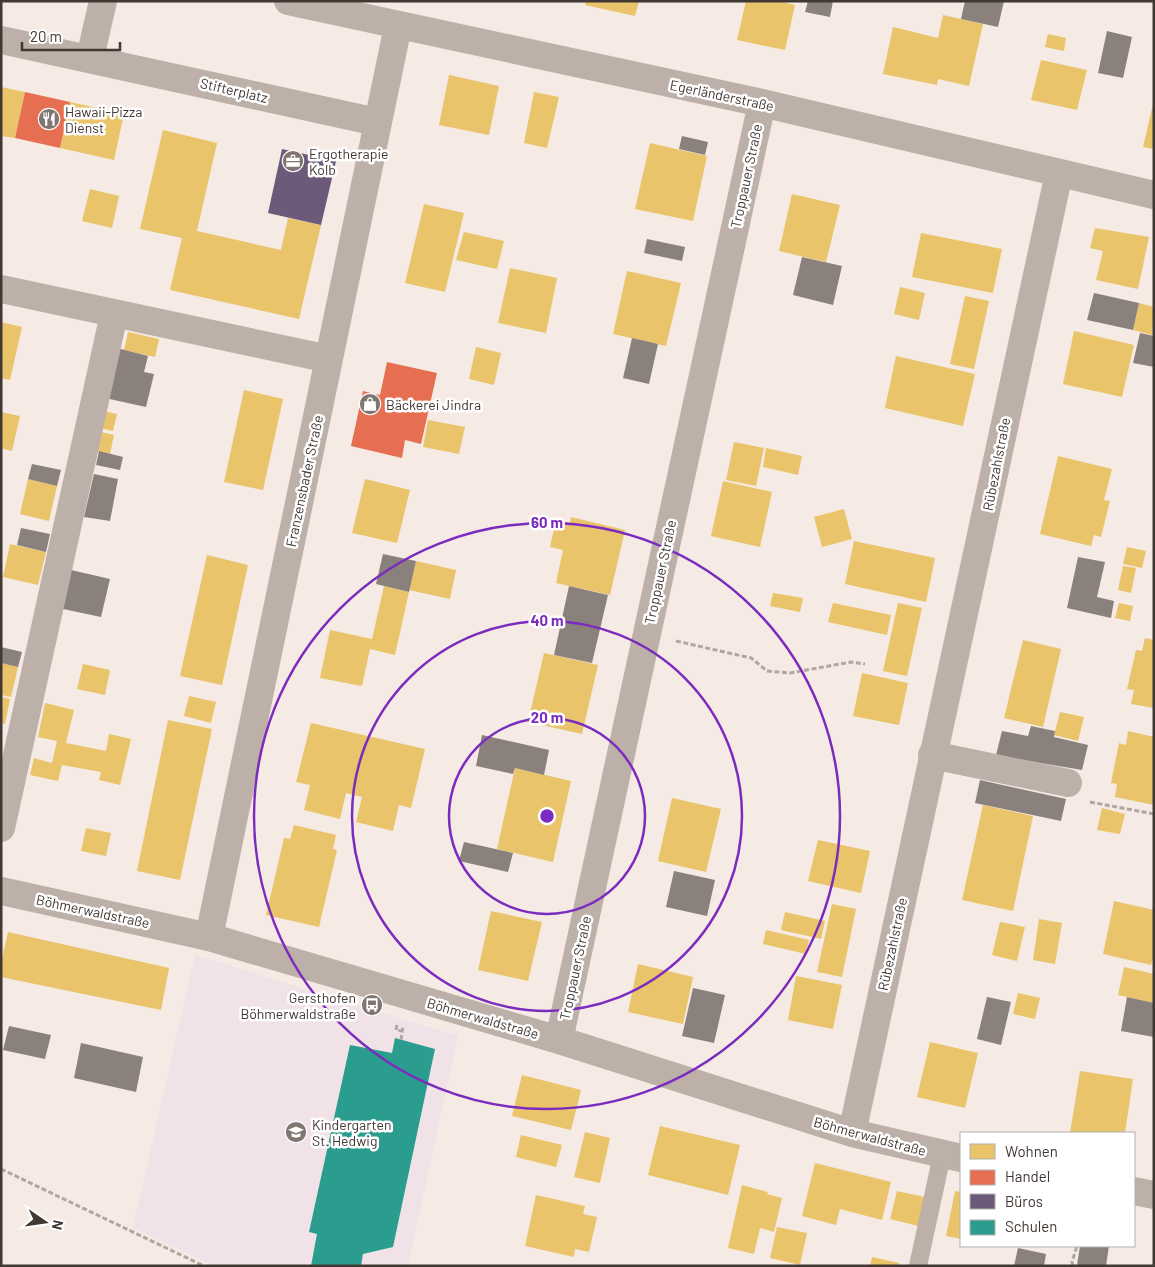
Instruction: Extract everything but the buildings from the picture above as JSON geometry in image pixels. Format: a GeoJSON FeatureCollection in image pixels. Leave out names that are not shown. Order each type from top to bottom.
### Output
{"type":"FeatureCollection","features":[{"type":"Feature","properties":{"kind":"street"},"geometry":{"type":"LineString","coordinates":[[90,58],[103,1]]}},
{"type":"Feature","properties":{"kind":"street","name":"Egerländerstraße"},"geometry":{"type":"LineString","coordinates":[[288,1],[762,103],[1154,195]]}},
{"type":"Feature","properties":{"kind":"street","name":"Franzensbader Straße"},"geometry":{"type":"LineString","coordinates":[[209,937],[398,26]]}},
{"type":"Feature","properties":{"kind":"street","name":"Stifterplatz"},"geometry":{"type":"LineString","coordinates":[[1,40],[377,122]]}},
{"type":"Feature","properties":{"kind":"street","name":"Troppauer Straße"},"geometry":{"type":"LineString","coordinates":[[559,1040],[762,103]]}},
{"type":"Feature","properties":{"kind":"street","name":"Rübezahlstraße"},"geometry":{"type":"LineString","coordinates":[[852,1134],[932,755],[1059,173]]}},
{"type":"Feature","properties":{"kind":"street"},"geometry":{"type":"LineString","coordinates":[[1,289],[329,359]]}},
{"type":"Feature","properties":{"kind":"street"},"geometry":{"type":"LineString","coordinates":[[1,828],[114,314]]}},
{"type":"Feature","properties":{"kind":"street"},"geometry":{"type":"LineString","coordinates":[[932,755],[1068,783]]}},
{"type":"Feature","properties":{"kind":"street","name":"Böhmerwaldstraße"},"geometry":{"type":"LineString","coordinates":[[1,891],[209,937],[559,1040],[852,1134],[952,1156]]}},
{"type":"Feature","properties":{"kind":"street"},"geometry":{"type":"LineString","coordinates":[[1135,1191],[1154,1195]]}},
{"type":"Feature","properties":{"kind":"lane"},"geometry":{"type":"LineString","coordinates":[[918,1266],[952,1156]]}},
{"type":"Feature","properties":{"kind":"path"},"geometry":{"type":"LineString","coordinates":[[646,634],[751,658],[767,671],[790,673],[851,662],[865,664]]}},
{"type":"Feature","properties":{"kind":"path"},"geometry":{"type":"LineString","coordinates":[[1068,783],[1082,801],[1154,814]]}},
{"type":"Feature","properties":{"kind":"path"},"geometry":{"type":"LineString","coordinates":[[401,1040],[403,1027]]}},
{"type":"Feature","properties":{"kind":"path"},"geometry":{"type":"LineString","coordinates":[[1,1169],[204,1266]]}},
{"type":"Feature","properties":{"kind":"path"},"geometry":{"type":"LineString","coordinates":[[1073,1266],[1072,1262],[1077,1247]]}},
{"type":"Feature","properties":{"kind":"shaded area","name":"Kindergarten St. Hedwig"},"geometry":{"type":"Polygon","coordinates":[[[195,955],[458,1036],[408,1266],[214,1266],[133,1228],[195,955]]]}},
{"type":"Feature","properties":{"kind":"place","name":"Hawaii-Pizza Dienst"},"geometry":{"type":"Point","coordinates":[49,119]}},
{"type":"Feature","properties":{"kind":"place","name":"Ergotherapie Kolb"},"geometry":{"type":"Point","coordinates":[293,161]}},
{"type":"Feature","properties":{"kind":"place","name":"Bäckerei Jindra"},"geometry":{"type":"Point","coordinates":[370,404]}},
{"type":"Feature","properties":{"kind":"place","name":"Gersthofen Böhmerwaldstraße"},"geometry":{"type":"Point","coordinates":[372,1005]}},
{"type":"Feature","properties":{"kind":"place","name":"Kindergarten St. Hedwig"},"geometry":{"type":"Point","coordinates":[296,1132]}}]}
